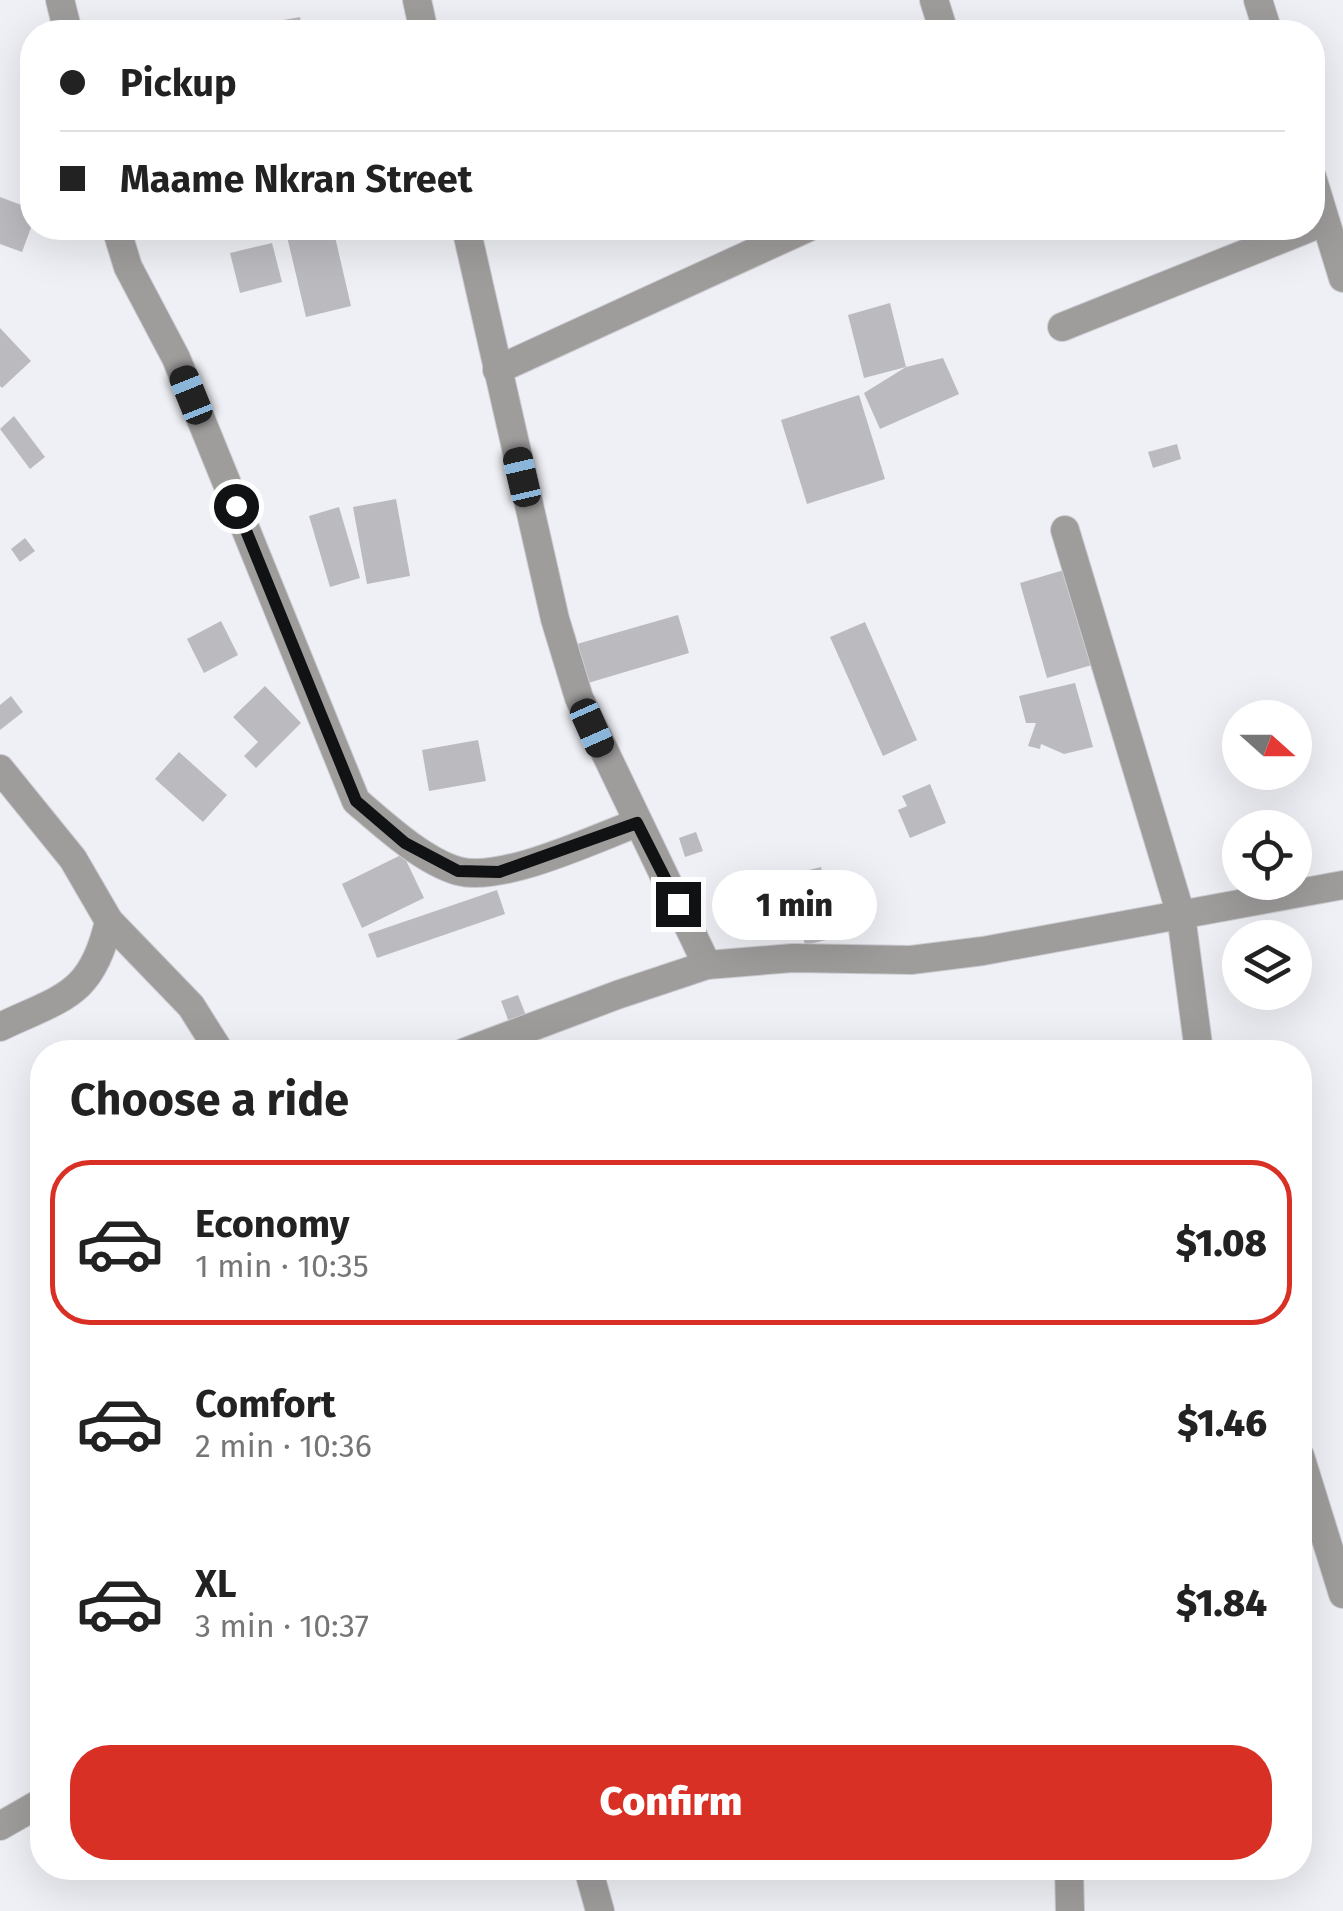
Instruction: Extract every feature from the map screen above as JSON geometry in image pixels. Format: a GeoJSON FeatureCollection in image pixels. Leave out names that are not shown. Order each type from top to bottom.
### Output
{"type":"FeatureCollection","features":[{"type":"Feature","properties":{"kind":"street"},"geometry":{"type":"LineString","coordinates":[[120,240],[128,267],[176,358],[356,801],[405,843],[458,871],[499,872],[637,823]]}},
{"type":"Feature","properties":{"kind":"street"},"geometry":{"type":"LineString","coordinates":[[469,240],[554,620],[578,698],[708,966]]}},
{"type":"Feature","properties":{"kind":"street"},"geometry":{"type":"LineString","coordinates":[[497,370],[781,240]]}},
{"type":"Feature","properties":{"kind":"street"},"geometry":{"type":"LineString","coordinates":[[1062,327],[1279,240]]}},
{"type":"Feature","properties":{"kind":"street"},"geometry":{"type":"LineString","coordinates":[[1324,240],[1343,278]]}},
{"type":"Feature","properties":{"kind":"street"},"geometry":{"type":"LineString","coordinates":[[1066,530],[1181,915],[1197,1040]]}},
{"type":"Feature","properties":{"kind":"street"},"geometry":{"type":"LineString","coordinates":[[0,769],[72,859],[110,922],[191,1006],[212,1040]]}},
{"type":"Feature","properties":{"kind":"street"},"geometry":{"type":"LineString","coordinates":[[497,1040],[708,966],[793,958],[910,960],[984,951],[1343,885]]}},
{"type":"Feature","properties":{"kind":"street"},"geometry":{"type":"LineString","coordinates":[[0,1027],[76,991],[101,958],[110,922]]}},
{"type":"Feature","properties":{"kind":"street"},"geometry":{"type":"LineString","coordinates":[[1312,1495],[1343,1594]]}},
{"type":"Feature","properties":{"kind":"street"},"geometry":{"type":"LineString","coordinates":[[0,1826],[30,1809]]}},
{"type":"Feature","properties":{"kind":"street"},"geometry":{"type":"LineString","coordinates":[[591,1880],[600,1911]]}},
{"type":"Feature","properties":{"kind":"street"},"geometry":{"type":"LineString","coordinates":[[1069,1880],[1070,1911]]}},
{"type":"Feature","properties":{"kind":"building"},"geometry":{"type":"Polygon","coordinates":[[[0,197],[20,204],[20,240],[26,240],[22,252],[0,244],[0,197]]]}},
{"type":"Feature","properties":{"kind":"building"},"geometry":{"type":"Polygon","coordinates":[[[288,240],[336,240],[351,306],[306,317],[288,240]]]}},
{"type":"Feature","properties":{"kind":"building"},"geometry":{"type":"Polygon","coordinates":[[[272,243],[282,282],[240,293],[230,253],[272,243]]]}},
{"type":"Feature","properties":{"kind":"building"},"geometry":{"type":"Polygon","coordinates":[[[890,303],[906,367],[864,378],[848,315],[890,303]]]}},
{"type":"Feature","properties":{"kind":"building"},"geometry":{"type":"Polygon","coordinates":[[[0,328],[31,361],[2,388],[0,386],[0,328]]]}},
{"type":"Feature","properties":{"kind":"building"},"geometry":{"type":"Polygon","coordinates":[[[943,358],[959,394],[880,429],[864,393],[906,367],[943,358]]]}},
{"type":"Feature","properties":{"kind":"building"},"geometry":{"type":"Polygon","coordinates":[[[859,395],[885,479],[807,504],[781,420],[859,395]]]}},
{"type":"Feature","properties":{"kind":"building"},"geometry":{"type":"Polygon","coordinates":[[[14,416],[45,457],[30,469],[0,429],[14,416]]]}},
{"type":"Feature","properties":{"kind":"building"},"geometry":{"type":"Polygon","coordinates":[[[1177,444],[1181,459],[1153,468],[1148,452],[1177,444]]]}},
{"type":"Feature","properties":{"kind":"building"},"geometry":{"type":"Polygon","coordinates":[[[396,499],[410,576],[367,584],[353,507],[396,499]]]}},
{"type":"Feature","properties":{"kind":"building"},"geometry":{"type":"Polygon","coordinates":[[[339,507],[360,578],[330,587],[309,516],[339,507]]]}},
{"type":"Feature","properties":{"kind":"building"},"geometry":{"type":"Polygon","coordinates":[[[25,538],[35,551],[20,562],[11,549],[25,538]]]}},
{"type":"Feature","properties":{"kind":"building"},"geometry":{"type":"Polygon","coordinates":[[[1064,570],[1092,665],[1047,678],[1020,583],[1064,570]]]}},
{"type":"Feature","properties":{"kind":"building"},"geometry":{"type":"Polygon","coordinates":[[[678,615],[689,653],[588,683],[577,644],[678,615]]]}},
{"type":"Feature","properties":{"kind":"building"},"geometry":{"type":"Polygon","coordinates":[[[221,621],[238,655],[204,673],[187,639],[221,621]]]}},
{"type":"Feature","properties":{"kind":"building"},"geometry":{"type":"Polygon","coordinates":[[[865,622],[917,740],[883,756],[830,637],[865,622]]]}},
{"type":"Feature","properties":{"kind":"building"},"geometry":{"type":"Polygon","coordinates":[[[1075,683],[1093,747],[1064,754],[1041,744],[1040,749],[1028,746],[1036,723],[1026,723],[1019,696],[1075,683]]]}},
{"type":"Feature","properties":{"kind":"building"},"geometry":{"type":"Polygon","coordinates":[[[265,686],[301,723],[256,768],[244,756],[258,742],[233,717],[265,686]]]}},
{"type":"Feature","properties":{"kind":"building"},"geometry":{"type":"Polygon","coordinates":[[[11,696],[23,712],[0,730],[0,705],[11,696]]]}},
{"type":"Feature","properties":{"kind":"building"},"geometry":{"type":"Polygon","coordinates":[[[478,740],[486,781],[429,791],[422,750],[478,740]]]}},
{"type":"Feature","properties":{"kind":"building"},"geometry":{"type":"Polygon","coordinates":[[[179,752],[227,795],[203,822],[155,779],[179,752]]]}},
{"type":"Feature","properties":{"kind":"building"},"geometry":{"type":"Polygon","coordinates":[[[930,784],[946,823],[910,838],[898,810],[907,806],[902,796],[930,784]]]}},
{"type":"Feature","properties":{"kind":"building"},"geometry":{"type":"Polygon","coordinates":[[[696,832],[703,851],[685,857],[679,838],[696,832]]]}},
{"type":"Feature","properties":{"kind":"building"},"geometry":{"type":"Polygon","coordinates":[[[403,854],[424,898],[362,928],[342,884],[403,854]]]}},
{"type":"Feature","properties":{"kind":"building"},"geometry":{"type":"Polygon","coordinates":[[[821,867],[839,937],[805,945],[788,875],[821,867]]]}},
{"type":"Feature","properties":{"kind":"building"},"geometry":{"type":"Polygon","coordinates":[[[497,890],[505,914],[377,958],[368,934],[497,890]]]}},
{"type":"Feature","properties":{"kind":"building"},"geometry":{"type":"Polygon","coordinates":[[[518,995],[527,1018],[510,1025],[501,1001],[518,995]]]}},
{"type":"Feature","properties":{"kind":"route"},"geometry":{"type":"LineString","coordinates":[[236,506],[356,801],[405,843],[458,871],[499,872],[637,823],[678,904]]}}]}
